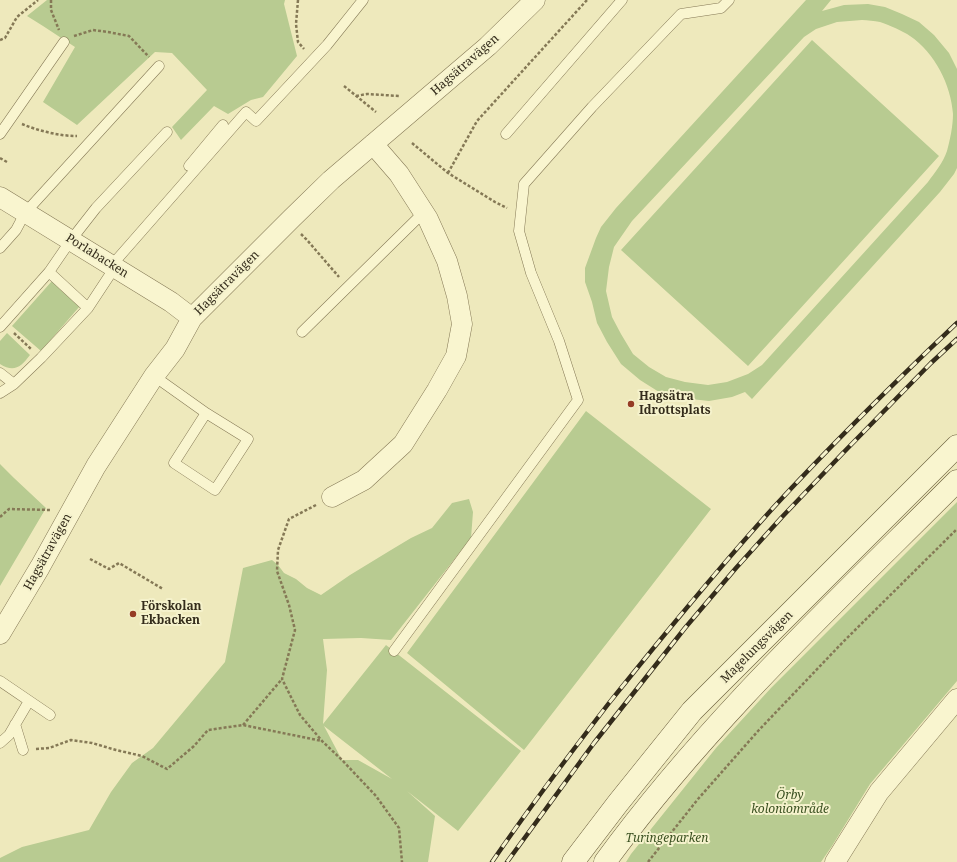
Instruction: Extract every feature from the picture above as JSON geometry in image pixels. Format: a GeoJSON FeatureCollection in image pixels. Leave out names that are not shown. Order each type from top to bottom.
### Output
{"type":"FeatureCollection","features":[{"type":"Feature","properties":{"kind":"main road","name":"Magelungsvägen"},"geometry":{"type":"LineString","coordinates":[[573,862],[692,711],[957,446]]}},
{"type":"Feature","properties":{"kind":"main road","name":"Magelungsvägen"},"geometry":{"type":"LineString","coordinates":[[605,862],[628,830],[701,743],[795,643],[957,481]]}},
{"type":"Feature","properties":{"kind":"street","name":"Hagsätravägen"},"geometry":{"type":"LineString","coordinates":[[0,634],[40,567],[96,466],[154,376],[175,349],[192,318],[331,180],[488,46],[535,0]]}},
{"type":"Feature","properties":{"kind":"street"},"geometry":{"type":"LineString","coordinates":[[332,497],[364,480],[403,444],[437,390],[456,356],[462,324],[457,296],[447,261],[428,219],[399,174],[372,144]]}},
{"type":"Feature","properties":{"kind":"street","name":"Porlabacken"},"geometry":{"type":"LineString","coordinates":[[0,197],[171,302],[192,318]]}},
{"type":"Feature","properties":{"kind":"street"},"geometry":{"type":"LineString","coordinates":[[835,862],[879,792],[957,699]]}},
{"type":"Feature","properties":{"kind":"lane"},"geometry":{"type":"LineString","coordinates":[[112,265],[246,112],[256,121],[327,45],[363,0]]}},
{"type":"Feature","properties":{"kind":"lane"},"geometry":{"type":"LineString","coordinates":[[506,134],[622,0]]}},
{"type":"Feature","properties":{"kind":"lane"},"geometry":{"type":"LineString","coordinates":[[394,651],[578,400],[559,341],[531,273],[519,231],[524,184],[592,108],[681,14],[721,8],[729,0]]}},
{"type":"Feature","properties":{"kind":"lane"},"geometry":{"type":"LineString","coordinates":[[0,134],[64,42]]}},
{"type":"Feature","properties":{"kind":"lane"},"geometry":{"type":"LineString","coordinates":[[0,248],[16,230],[25,213],[159,66]]}},
{"type":"Feature","properties":{"kind":"lane"},"geometry":{"type":"LineString","coordinates":[[0,393],[14,384],[41,358],[88,308],[112,265],[223,125]]}},
{"type":"Feature","properties":{"kind":"lane"},"geometry":{"type":"LineString","coordinates":[[2,325],[49,272],[71,240],[96,208],[167,132]]}},
{"type":"Feature","properties":{"kind":"lane"},"geometry":{"type":"LineString","coordinates":[[302,332],[424,212]]}},
{"type":"Feature","properties":{"kind":"lane"},"geometry":{"type":"LineString","coordinates":[[49,272],[88,308]]}},
{"type":"Feature","properties":{"kind":"lane"},"geometry":{"type":"LineString","coordinates":[[0,372],[14,384]]}},
{"type":"Feature","properties":{"kind":"lane"},"geometry":{"type":"LineString","coordinates":[[154,376],[206,413],[248,439],[215,490],[174,463],[206,413]]}},
{"type":"Feature","properties":{"kind":"lane"},"geometry":{"type":"LineString","coordinates":[[0,681],[50,715]]}},
{"type":"Feature","properties":{"kind":"lane"},"geometry":{"type":"LineString","coordinates":[[0,743],[9,735],[29,700]]}},
{"type":"Feature","properties":{"kind":"lane"},"geometry":{"type":"LineString","coordinates":[[15,724],[22,750]]}},
{"type":"Feature","properties":{"kind":"path"},"geometry":{"type":"LineString","coordinates":[[0,40],[5,38],[17,17],[38,0]]}},
{"type":"Feature","properties":{"kind":"path"},"geometry":{"type":"LineString","coordinates":[[51,0],[51,10],[64,42]]}},
{"type":"Feature","properties":{"kind":"path"},"geometry":{"type":"LineString","coordinates":[[298,0],[296,24],[298,42],[306,52]]}},
{"type":"Feature","properties":{"kind":"path"},"geometry":{"type":"LineString","coordinates":[[448,173],[477,121],[587,0]]}},
{"type":"Feature","properties":{"kind":"path"},"geometry":{"type":"LineString","coordinates":[[76,35],[93,30],[129,36],[149,58]]}},
{"type":"Feature","properties":{"kind":"path"},"geometry":{"type":"LineString","coordinates":[[344,86],[376,112]]}},
{"type":"Feature","properties":{"kind":"path"},"geometry":{"type":"LineString","coordinates":[[356,96],[367,94],[400,96]]}},
{"type":"Feature","properties":{"kind":"path"},"geometry":{"type":"LineString","coordinates":[[11,119],[48,132],[67,136],[80,136],[92,140]]}},
{"type":"Feature","properties":{"kind":"path"},"geometry":{"type":"LineString","coordinates":[[412,143],[448,173],[495,202],[521,215]]}},
{"type":"Feature","properties":{"kind":"path"},"geometry":{"type":"LineString","coordinates":[[0,158],[6,162]]}},
{"type":"Feature","properties":{"kind":"path"},"geometry":{"type":"LineString","coordinates":[[307,240],[334,272]]}},
{"type":"Feature","properties":{"kind":"path"},"geometry":{"type":"LineString","coordinates":[[2,325],[41,358]]}},
{"type":"Feature","properties":{"kind":"path"},"geometry":{"type":"LineString","coordinates":[[0,517],[9,509],[51,510]]}},
{"type":"Feature","properties":{"kind":"path"},"geometry":{"type":"LineString","coordinates":[[243,725],[282,679],[295,630],[278,571],[278,550],[289,519],[298,515]]}},
{"type":"Feature","properties":{"kind":"path"},"geometry":{"type":"LineString","coordinates":[[648,862],[698,799],[758,731],[843,642],[957,529]]}},
{"type":"Feature","properties":{"kind":"path"},"geometry":{"type":"LineString","coordinates":[[90,558],[109,569],[119,563],[163,589]]}},
{"type":"Feature","properties":{"kind":"path"},"geometry":{"type":"LineString","coordinates":[[282,679],[300,715],[322,741],[376,796],[399,828],[402,862]]}},
{"type":"Feature","properties":{"kind":"path"},"geometry":{"type":"LineString","coordinates":[[22,750],[49,748],[71,740],[92,743],[142,756],[168,769],[194,746],[208,730],[243,725],[322,741]]}},
{"type":"Feature","properties":{"kind":"green space"},"geometry":{"type":"Polygon","coordinates":[[[47,0],[285,0],[284,4],[297,56],[263,97],[251,100],[228,114],[214,106],[181,140],[172,127],[207,90],[172,53],[155,52],[77,125],[43,102],[75,47],[27,16],[47,0]]]}},
{"type":"Feature","properties":{"kind":"green space"},"geometry":{"type":"Polygon","coordinates":[[[806,0],[831,0],[822,11],[844,5],[868,4],[885,7],[902,14],[919,22],[934,35],[949,53],[957,69],[957,168],[954,174],[940,192],[752,399],[745,392],[732,397],[709,401],[682,398],[659,392],[640,380],[621,364],[597,323],[585,282],[585,268],[596,238],[601,227],[616,208],[806,0]],[[864,20],[837,22],[816,29],[804,37],[632,221],[614,247],[609,267],[606,291],[612,317],[633,354],[649,367],[666,377],[685,382],[708,385],[727,382],[748,374],[762,365],[928,182],[943,160],[950,138],[953,114],[949,92],[940,70],[927,51],[904,32],[880,22],[864,20]]]}},
{"type":"Feature","properties":{"kind":"green space"},"geometry":{"type":"Polygon","coordinates":[[[812,40],[939,156],[748,366],[621,250],[812,40]]]}},
{"type":"Feature","properties":{"kind":"green space"},"geometry":{"type":"Polygon","coordinates":[[[52,281],[80,306],[41,351],[12,326],[52,281]]]}},
{"type":"Feature","properties":{"kind":"green space"},"geometry":{"type":"Polygon","coordinates":[[[7,333],[30,355],[23,363],[13,368],[5,367],[0,364],[0,341],[7,333]]]}},
{"type":"Feature","properties":{"kind":"green space"},"geometry":{"type":"Polygon","coordinates":[[[586,411],[711,509],[524,750],[407,653],[586,411]]]}},
{"type":"Feature","properties":{"kind":"green space"},"geometry":{"type":"Polygon","coordinates":[[[0,464],[46,508],[0,586],[0,464]]]}},
{"type":"Feature","properties":{"kind":"green space"},"geometry":{"type":"Polygon","coordinates":[[[469,499],[473,512],[471,538],[391,640],[361,638],[323,639],[327,670],[323,724],[386,645],[521,751],[458,831],[407,791],[435,816],[428,862],[0,862],[0,858],[22,847],[89,830],[111,792],[132,763],[153,748],[225,662],[243,568],[272,560],[284,573],[321,595],[391,550],[432,528],[452,503],[469,499]],[[324,726],[342,760],[358,760],[392,779],[324,726]]]}},
{"type":"Feature","properties":{"kind":"green space","name":"Örby koloniområde"},"geometry":{"type":"Polygon","coordinates":[[[957,502],[957,681],[870,784],[821,862],[626,862],[716,748],[771,688],[957,502]]]}},
{"type":"Feature","properties":{"kind":"railway"},"geometry":{"type":"LineString","coordinates":[[492,862],[549,782],[609,703],[731,556],[773,508],[818,461],[957,323]]}},
{"type":"Feature","properties":{"kind":"railway"},"geometry":{"type":"LineString","coordinates":[[507,862],[594,743],[685,628],[736,568],[842,454],[931,363],[957,339]]}},
{"type":"Feature","properties":{"kind":"place","name":"Hagsätra Idrottsplats"},"geometry":{"type":"Point","coordinates":[631,404]}},
{"type":"Feature","properties":{"kind":"place","name":"Förskolan Ekbacken"},"geometry":{"type":"Point","coordinates":[133,614]}},
{"type":"Feature","properties":{"kind":"park label","name":"Turingeparken"},"geometry":{"type":"Point","coordinates":[667,839]}}]}
